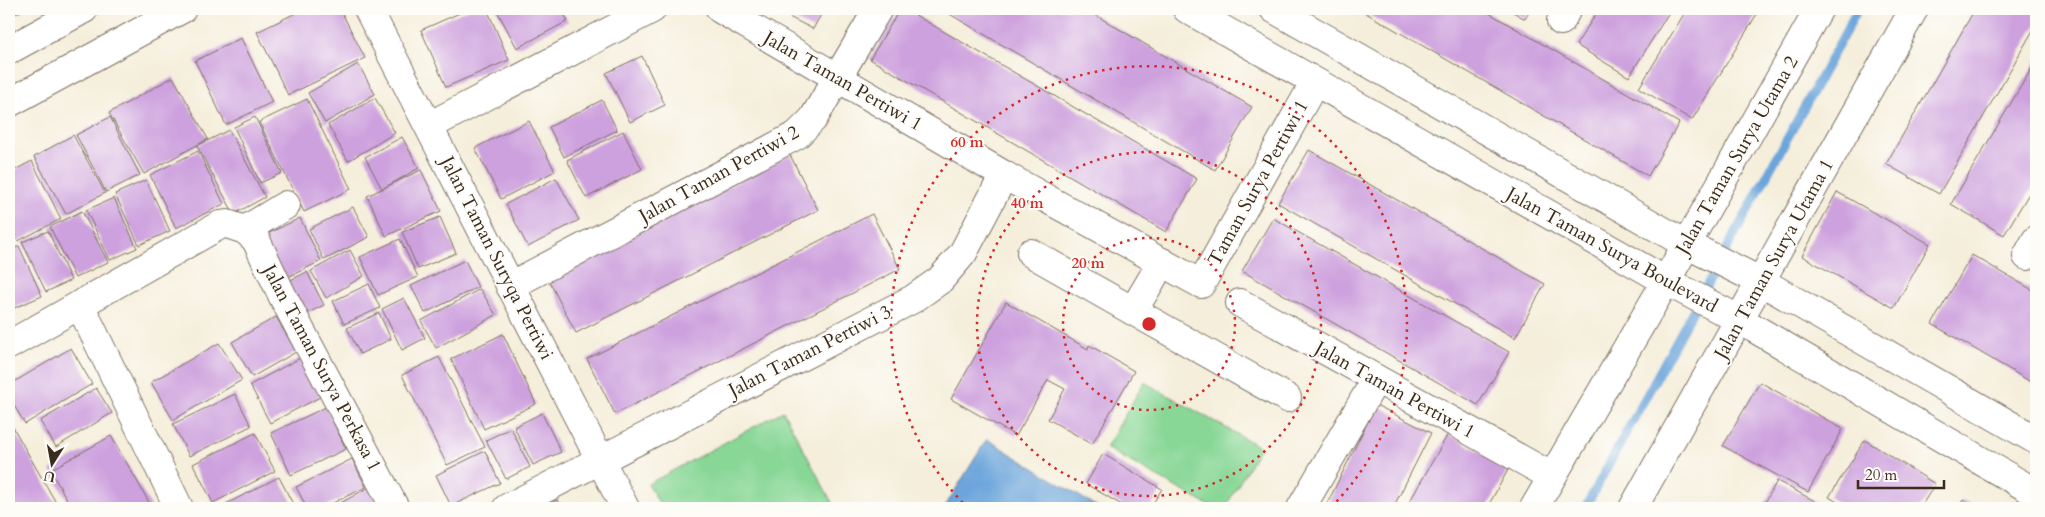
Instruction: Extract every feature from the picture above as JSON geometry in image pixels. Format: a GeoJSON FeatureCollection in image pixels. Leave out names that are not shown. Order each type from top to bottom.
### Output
{"type":"FeatureCollection","features":[{"type":"Feature","properties":{"kind":"street"},"geometry":{"type":"LineString","coordinates":[[9,50],[84,9]]}},
{"type":"Feature","properties":{"kind":"street"},"geometry":{"type":"LineString","coordinates":[[9,103],[182,9]]}},
{"type":"Feature","properties":{"kind":"street","name":"Jalan Taman Suryqa Pertiwi"},"geometry":{"type":"LineString","coordinates":[[368,9],[625,508]]}},
{"type":"Feature","properties":{"kind":"street"},"geometry":{"type":"LineString","coordinates":[[428,126],[652,9]]}},
{"type":"Feature","properties":{"kind":"street","name":"Jalan Taman Pertiwi 1"},"geometry":{"type":"LineString","coordinates":[[720,9],[1004,175],[1201,284]]}},
{"type":"Feature","properties":{"kind":"street","name":"Jalan Taman Pertiwi 2"},"geometry":{"type":"LineString","coordinates":[[510,286],[797,135],[813,119],[836,77],[878,9]]}},
{"type":"Feature","properties":{"kind":"street","name":"Jalan Taman Surya Boulevard"},"geometry":{"type":"LineString","coordinates":[[1187,9],[1731,316],[2036,493]]}},
{"type":"Feature","properties":{"kind":"street"},"geometry":{"type":"LineString","coordinates":[[1274,9],[1696,248],[1753,277],[2036,440]]}},
{"type":"Feature","properties":{"kind":"street","name":"Jalan Taman Surya Utama 2"},"geometry":{"type":"LineString","coordinates":[[1534,508],[1551,476],[1676,286],[1819,9]]}},
{"type":"Feature","properties":{"kind":"street","name":"Jalan Taman Surya Utama 1"},"geometry":{"type":"LineString","coordinates":[[1633,508],[1731,316],[1914,9]]}},
{"type":"Feature","properties":{"kind":"street","name":"Taman Surya Pertiwi 1"},"geometry":{"type":"LineString","coordinates":[[1201,284],[1315,82]]}},
{"type":"Feature","properties":{"kind":"street","name":"Jalan Taman Pertiwi 3"},"geometry":{"type":"LineString","coordinates":[[506,508],[913,298],[940,280],[963,254],[1004,175]]}},
{"type":"Feature","properties":{"kind":"street"},"geometry":{"type":"LineString","coordinates":[[9,345],[220,225],[227,224],[245,230],[286,205]]}},
{"type":"Feature","properties":{"kind":"street","name":"Jalan Taman Surya Perkasa 1"},"geometry":{"type":"LineString","coordinates":[[245,230],[256,240],[283,297],[395,508]]}},
{"type":"Feature","properties":{"kind":"street"},"geometry":{"type":"LineString","coordinates":[[1031,253],[1287,398]]}},
{"type":"Feature","properties":{"kind":"street"},"geometry":{"type":"LineString","coordinates":[[1127,308],[1156,259]]}},
{"type":"Feature","properties":{"kind":"street","name":"Jalan Taman Pertiwi 1"},"geometry":{"type":"LineString","coordinates":[[1240,303],[1551,476]]}},
{"type":"Feature","properties":{"kind":"street"},"geometry":{"type":"LineString","coordinates":[[80,304],[179,508]]}},
{"type":"Feature","properties":{"kind":"street"},"geometry":{"type":"LineString","coordinates":[[1300,508],[1376,379]]}},
{"type":"Feature","properties":{"kind":"green space"},"geometry":{"type":"Polygon","coordinates":[[[1144,382],[1260,447],[1225,508],[1213,508],[1106,448],[1144,382]]]}},
{"type":"Feature","properties":{"kind":"green space"},"geometry":{"type":"Polygon","coordinates":[[[783,411],[835,508],[662,508],[648,484],[783,411]]]}},
{"type":"Feature","properties":{"kind":"water"},"geometry":{"type":"Polygon","coordinates":[[[987,439],[1099,508],[944,508],[987,439]]]}},
{"type":"Feature","properties":{"kind":"building"},"geometry":{"type":"Polygon","coordinates":[[[9,9],[25,9],[9,17],[9,9]]]}},
{"type":"Feature","properties":{"kind":"building"},"geometry":{"type":"Polygon","coordinates":[[[304,9],[340,9],[365,58],[288,95],[257,32],[304,9]]]}},
{"type":"Feature","properties":{"kind":"building"},"geometry":{"type":"Polygon","coordinates":[[[469,9],[487,9],[509,60],[446,87],[421,30],[469,9]]]}},
{"type":"Feature","properties":{"kind":"building"},"geometry":{"type":"Polygon","coordinates":[[[496,9],[561,9],[568,21],[517,48],[496,9]]]}},
{"type":"Feature","properties":{"kind":"building"},"geometry":{"type":"Polygon","coordinates":[[[773,9],[824,9],[813,29],[773,9]]]}},
{"type":"Feature","properties":{"kind":"building"},"geometry":{"type":"Polygon","coordinates":[[[900,9],[905,9],[1197,179],[1166,232],[870,59],[900,9]]]}},
{"type":"Feature","properties":{"kind":"building"},"geometry":{"type":"Polygon","coordinates":[[[941,9],[1085,9],[1252,107],[1215,170],[941,9]]]}},
{"type":"Feature","properties":{"kind":"building"},"geometry":{"type":"Polygon","coordinates":[[[1359,9],[1482,9],[1679,123],[1648,176],[1359,9]]]}},
{"type":"Feature","properties":{"kind":"building"},"geometry":{"type":"Polygon","coordinates":[[[1508,9],[1531,9],[1525,19],[1508,9]]]}},
{"type":"Feature","properties":{"kind":"building"},"geometry":{"type":"Polygon","coordinates":[[[1599,9],[1671,9],[1629,77],[1576,45],[1599,9]]]}},
{"type":"Feature","properties":{"kind":"building"},"geometry":{"type":"Polygon","coordinates":[[[1687,9],[1760,9],[1692,120],[1639,88],[1687,9]]]}},
{"type":"Feature","properties":{"kind":"building"},"geometry":{"type":"Polygon","coordinates":[[[1975,9],[2036,9],[2036,25],[1939,194],[1886,164],[1975,9]]]}},
{"type":"Feature","properties":{"kind":"building"},"geometry":{"type":"Polygon","coordinates":[[[241,38],[272,102],[226,125],[195,61],[241,38]]]}},
{"type":"Feature","properties":{"kind":"building"},"geometry":{"type":"Polygon","coordinates":[[[642,56],[665,105],[630,122],[606,73],[642,56]]]}},
{"type":"Feature","properties":{"kind":"building"},"geometry":{"type":"Polygon","coordinates":[[[2036,61],[2036,182],[2004,235],[1951,204],[2036,61]]]}},
{"type":"Feature","properties":{"kind":"building"},"geometry":{"type":"Polygon","coordinates":[[[358,64],[375,94],[325,123],[308,93],[358,64]]]}},
{"type":"Feature","properties":{"kind":"building"},"geometry":{"type":"Polygon","coordinates":[[[173,77],[208,139],[144,174],[109,113],[173,77]]]}},
{"type":"Feature","properties":{"kind":"building"},"geometry":{"type":"Polygon","coordinates":[[[375,98],[395,133],[348,161],[328,125],[375,98]]]}},
{"type":"Feature","properties":{"kind":"building"},"geometry":{"type":"Polygon","coordinates":[[[307,99],[351,189],[304,212],[259,122],[307,99]]]}},
{"type":"Feature","properties":{"kind":"building"},"geometry":{"type":"Polygon","coordinates":[[[602,100],[617,130],[564,157],[549,127],[602,100]]]}},
{"type":"Feature","properties":{"kind":"building"},"geometry":{"type":"Polygon","coordinates":[[[110,117],[140,175],[106,192],[76,135],[110,117]]]}},
{"type":"Feature","properties":{"kind":"building"},"geometry":{"type":"Polygon","coordinates":[[[255,117],[282,173],[260,183],[234,127],[255,117]]]}},
{"type":"Feature","properties":{"kind":"building"},"geometry":{"type":"Polygon","coordinates":[[[529,121],[555,171],[501,199],[475,148],[529,121]]]}},
{"type":"Feature","properties":{"kind":"building"},"geometry":{"type":"Polygon","coordinates":[[[229,130],[265,197],[234,214],[197,146],[229,130]]]}},
{"type":"Feature","properties":{"kind":"building"},"geometry":{"type":"Polygon","coordinates":[[[623,131],[642,169],[586,198],[567,160],[623,131]]]}},
{"type":"Feature","properties":{"kind":"building"},"geometry":{"type":"Polygon","coordinates":[[[73,135],[105,193],[66,214],[34,157],[73,135]]]}},
{"type":"Feature","properties":{"kind":"building"},"geometry":{"type":"Polygon","coordinates":[[[402,137],[419,168],[382,189],[365,157],[402,137]]]}},
{"type":"Feature","properties":{"kind":"building"},"geometry":{"type":"Polygon","coordinates":[[[1309,150],[1545,284],[1515,338],[1278,203],[1309,150]]]}},
{"type":"Feature","properties":{"kind":"building"},"geometry":{"type":"Polygon","coordinates":[[[198,151],[224,204],[176,228],[150,175],[198,151]]]}},
{"type":"Feature","properties":{"kind":"building"},"geometry":{"type":"Polygon","coordinates":[[[790,155],[818,210],[576,333],[548,279],[790,155]]]}},
{"type":"Feature","properties":{"kind":"building"},"geometry":{"type":"Polygon","coordinates":[[[32,161],[61,219],[18,241],[9,221],[9,173],[32,161]]]}},
{"type":"Feature","properties":{"kind":"building"},"geometry":{"type":"Polygon","coordinates":[[[421,170],[441,211],[386,236],[367,196],[421,170]]]}},
{"type":"Feature","properties":{"kind":"building"},"geometry":{"type":"Polygon","coordinates":[[[556,178],[579,220],[528,247],[506,204],[556,178]]]}},
{"type":"Feature","properties":{"kind":"building"},"geometry":{"type":"Polygon","coordinates":[[[146,180],[170,231],[139,245],[115,194],[146,180]]]}},
{"type":"Feature","properties":{"kind":"building"},"geometry":{"type":"Polygon","coordinates":[[[1837,192],[1930,244],[1894,308],[1802,256],[1837,192]]]}},
{"type":"Feature","properties":{"kind":"building"},"geometry":{"type":"Polygon","coordinates":[[[114,198],[137,248],[110,260],[86,210],[114,198]]]}},
{"type":"Feature","properties":{"kind":"building"},"geometry":{"type":"Polygon","coordinates":[[[353,207],[369,237],[324,260],[309,229],[353,207]]]}},
{"type":"Feature","properties":{"kind":"building"},"geometry":{"type":"Polygon","coordinates":[[[82,211],[108,262],[75,278],[50,227],[82,211]]]}},
{"type":"Feature","properties":{"kind":"building"},"geometry":{"type":"Polygon","coordinates":[[[872,214],[900,269],[615,414],[587,359],[872,214]]]}},
{"type":"Feature","properties":{"kind":"building"},"geometry":{"type":"Polygon","coordinates":[[[440,217],[456,253],[418,269],[402,232],[440,217]]]}},
{"type":"Feature","properties":{"kind":"building"},"geometry":{"type":"Polygon","coordinates":[[[300,218],[321,261],[280,281],[259,238],[300,218]]]}},
{"type":"Feature","properties":{"kind":"building"},"geometry":{"type":"Polygon","coordinates":[[[1273,218],[1509,352],[1478,405],[1242,271],[1273,218]]]}},
{"type":"Feature","properties":{"kind":"building"},"geometry":{"type":"Polygon","coordinates":[[[48,231],[71,280],[46,292],[22,242],[48,231]]]}},
{"type":"Feature","properties":{"kind":"building"},"geometry":{"type":"Polygon","coordinates":[[[400,239],[418,277],[378,295],[360,257],[400,239]]]}},
{"type":"Feature","properties":{"kind":"building"},"geometry":{"type":"Polygon","coordinates":[[[19,246],[42,296],[12,309],[9,301],[9,251],[19,246]]]}},
{"type":"Feature","properties":{"kind":"building"},"geometry":{"type":"Polygon","coordinates":[[[350,250],[364,276],[326,298],[311,271],[350,250]]]}},
{"type":"Feature","properties":{"kind":"building"},"geometry":{"type":"Polygon","coordinates":[[[1972,255],[2036,292],[2036,385],[1932,324],[1972,255]]]}},
{"type":"Feature","properties":{"kind":"building"},"geometry":{"type":"Polygon","coordinates":[[[465,260],[478,287],[425,313],[411,286],[465,260]]]}},
{"type":"Feature","properties":{"kind":"building"},"geometry":{"type":"Polygon","coordinates":[[[307,272],[324,305],[298,318],[282,284],[307,272]]]}},
{"type":"Feature","properties":{"kind":"building"},"geometry":{"type":"Polygon","coordinates":[[[369,284],[380,308],[344,324],[333,301],[369,284]]]}},
{"type":"Feature","properties":{"kind":"building"},"geometry":{"type":"Polygon","coordinates":[[[480,289],[496,315],[436,348],[421,321],[480,289]]]}},
{"type":"Feature","properties":{"kind":"building"},"geometry":{"type":"Polygon","coordinates":[[[404,298],[425,338],[402,350],[382,309],[404,298]]]}},
{"type":"Feature","properties":{"kind":"building"},"geometry":{"type":"Polygon","coordinates":[[[1006,302],[1088,349],[1089,345],[1134,371],[1092,444],[1048,419],[1065,389],[1048,380],[1016,436],[951,399],[1006,302]]]}},
{"type":"Feature","properties":{"kind":"building"},"geometry":{"type":"Polygon","coordinates":[[[379,313],[391,339],[360,354],[347,328],[379,313]]]}},
{"type":"Feature","properties":{"kind":"building"},"geometry":{"type":"Polygon","coordinates":[[[276,317],[296,352],[252,377],[232,342],[276,317]]]}},
{"type":"Feature","properties":{"kind":"building"},"geometry":{"type":"Polygon","coordinates":[[[503,334],[536,404],[484,429],[451,359],[503,334]]]}},
{"type":"Feature","properties":{"kind":"building"},"geometry":{"type":"Polygon","coordinates":[[[219,343],[242,380],[173,420],[151,382],[219,343]]]}},
{"type":"Feature","properties":{"kind":"building"},"geometry":{"type":"Polygon","coordinates":[[[71,348],[92,384],[25,424],[9,397],[9,385],[71,348]]]}},
{"type":"Feature","properties":{"kind":"building"},"geometry":{"type":"Polygon","coordinates":[[[439,357],[485,447],[447,465],[402,375],[439,357]]]}},
{"type":"Feature","properties":{"kind":"building"},"geometry":{"type":"Polygon","coordinates":[[[300,358],[320,397],[270,423],[250,385],[300,358]]]}},
{"type":"Feature","properties":{"kind":"building"},"geometry":{"type":"Polygon","coordinates":[[[1760,382],[1843,429],[1808,492],[1723,446],[1760,382]]]}},
{"type":"Feature","properties":{"kind":"building"},"geometry":{"type":"Polygon","coordinates":[[[96,388],[112,413],[56,447],[40,421],[96,388]]]}},
{"type":"Feature","properties":{"kind":"building"},"geometry":{"type":"Polygon","coordinates":[[[235,394],[251,426],[189,456],[173,424],[235,394]]]}},
{"type":"Feature","properties":{"kind":"building"},"geometry":{"type":"Polygon","coordinates":[[[1376,405],[1431,433],[1393,508],[1325,508],[1376,405]]]}},
{"type":"Feature","properties":{"kind":"building"},"geometry":{"type":"Polygon","coordinates":[[[326,407],[346,449],[291,475],[271,433],[326,407]]]}},
{"type":"Feature","properties":{"kind":"building"},"geometry":{"type":"Polygon","coordinates":[[[542,413],[561,452],[533,465],[514,427],[542,413]]]}},
{"type":"Feature","properties":{"kind":"building"},"geometry":{"type":"Polygon","coordinates":[[[9,420],[27,452],[59,508],[9,508],[9,420]]]}},
{"type":"Feature","properties":{"kind":"building"},"geometry":{"type":"Polygon","coordinates":[[[511,428],[530,467],[506,479],[486,440],[511,428]]]}},
{"type":"Feature","properties":{"kind":"building"},"geometry":{"type":"Polygon","coordinates":[[[255,433],[275,471],[213,503],[193,464],[255,433]]]}},
{"type":"Feature","properties":{"kind":"building"},"geometry":{"type":"Polygon","coordinates":[[[1448,434],[1509,468],[1487,508],[1406,508],[1448,434]]]}},
{"type":"Feature","properties":{"kind":"building"},"geometry":{"type":"Polygon","coordinates":[[[111,436],[152,508],[72,508],[50,470],[111,436]]]}},
{"type":"Feature","properties":{"kind":"building"},"geometry":{"type":"Polygon","coordinates":[[[1865,440],[1935,484],[1920,508],[1847,508],[1829,497],[1865,440]]]}},
{"type":"Feature","properties":{"kind":"building"},"geometry":{"type":"Polygon","coordinates":[[[485,451],[500,483],[451,506],[436,475],[485,451]]]}},
{"type":"Feature","properties":{"kind":"building"},"geometry":{"type":"Polygon","coordinates":[[[1103,454],[1162,489],[1150,508],[1127,508],[1086,484],[1103,454]]]}},
{"type":"Feature","properties":{"kind":"building"},"geometry":{"type":"Polygon","coordinates":[[[352,459],[366,487],[322,508],[307,508],[296,487],[352,459]]]}},
{"type":"Feature","properties":{"kind":"building"},"geometry":{"type":"Polygon","coordinates":[[[279,477],[295,508],[218,508],[279,477]]]}},
{"type":"Feature","properties":{"kind":"building"},"geometry":{"type":"Polygon","coordinates":[[[1777,481],[1828,508],[1762,508],[1777,481]]]}},
{"type":"Feature","properties":{"kind":"building"},"geometry":{"type":"Polygon","coordinates":[[[369,487],[380,508],[332,508],[369,487]]]}},
{"type":"Feature","properties":{"kind":"building"},"geometry":{"type":"Polygon","coordinates":[[[557,500],[562,508],[541,508],[557,500]]]}},
{"type":"Feature","properties":{"kind":"building"},"geometry":{"type":"Polygon","coordinates":[[[1963,500],[1977,508],[1958,508],[1963,500]]]}},
{"type":"Feature","properties":{"kind":"waterway"},"geometry":{"type":"LineString","coordinates":[[1585,508],[1858,9]]}}]}
